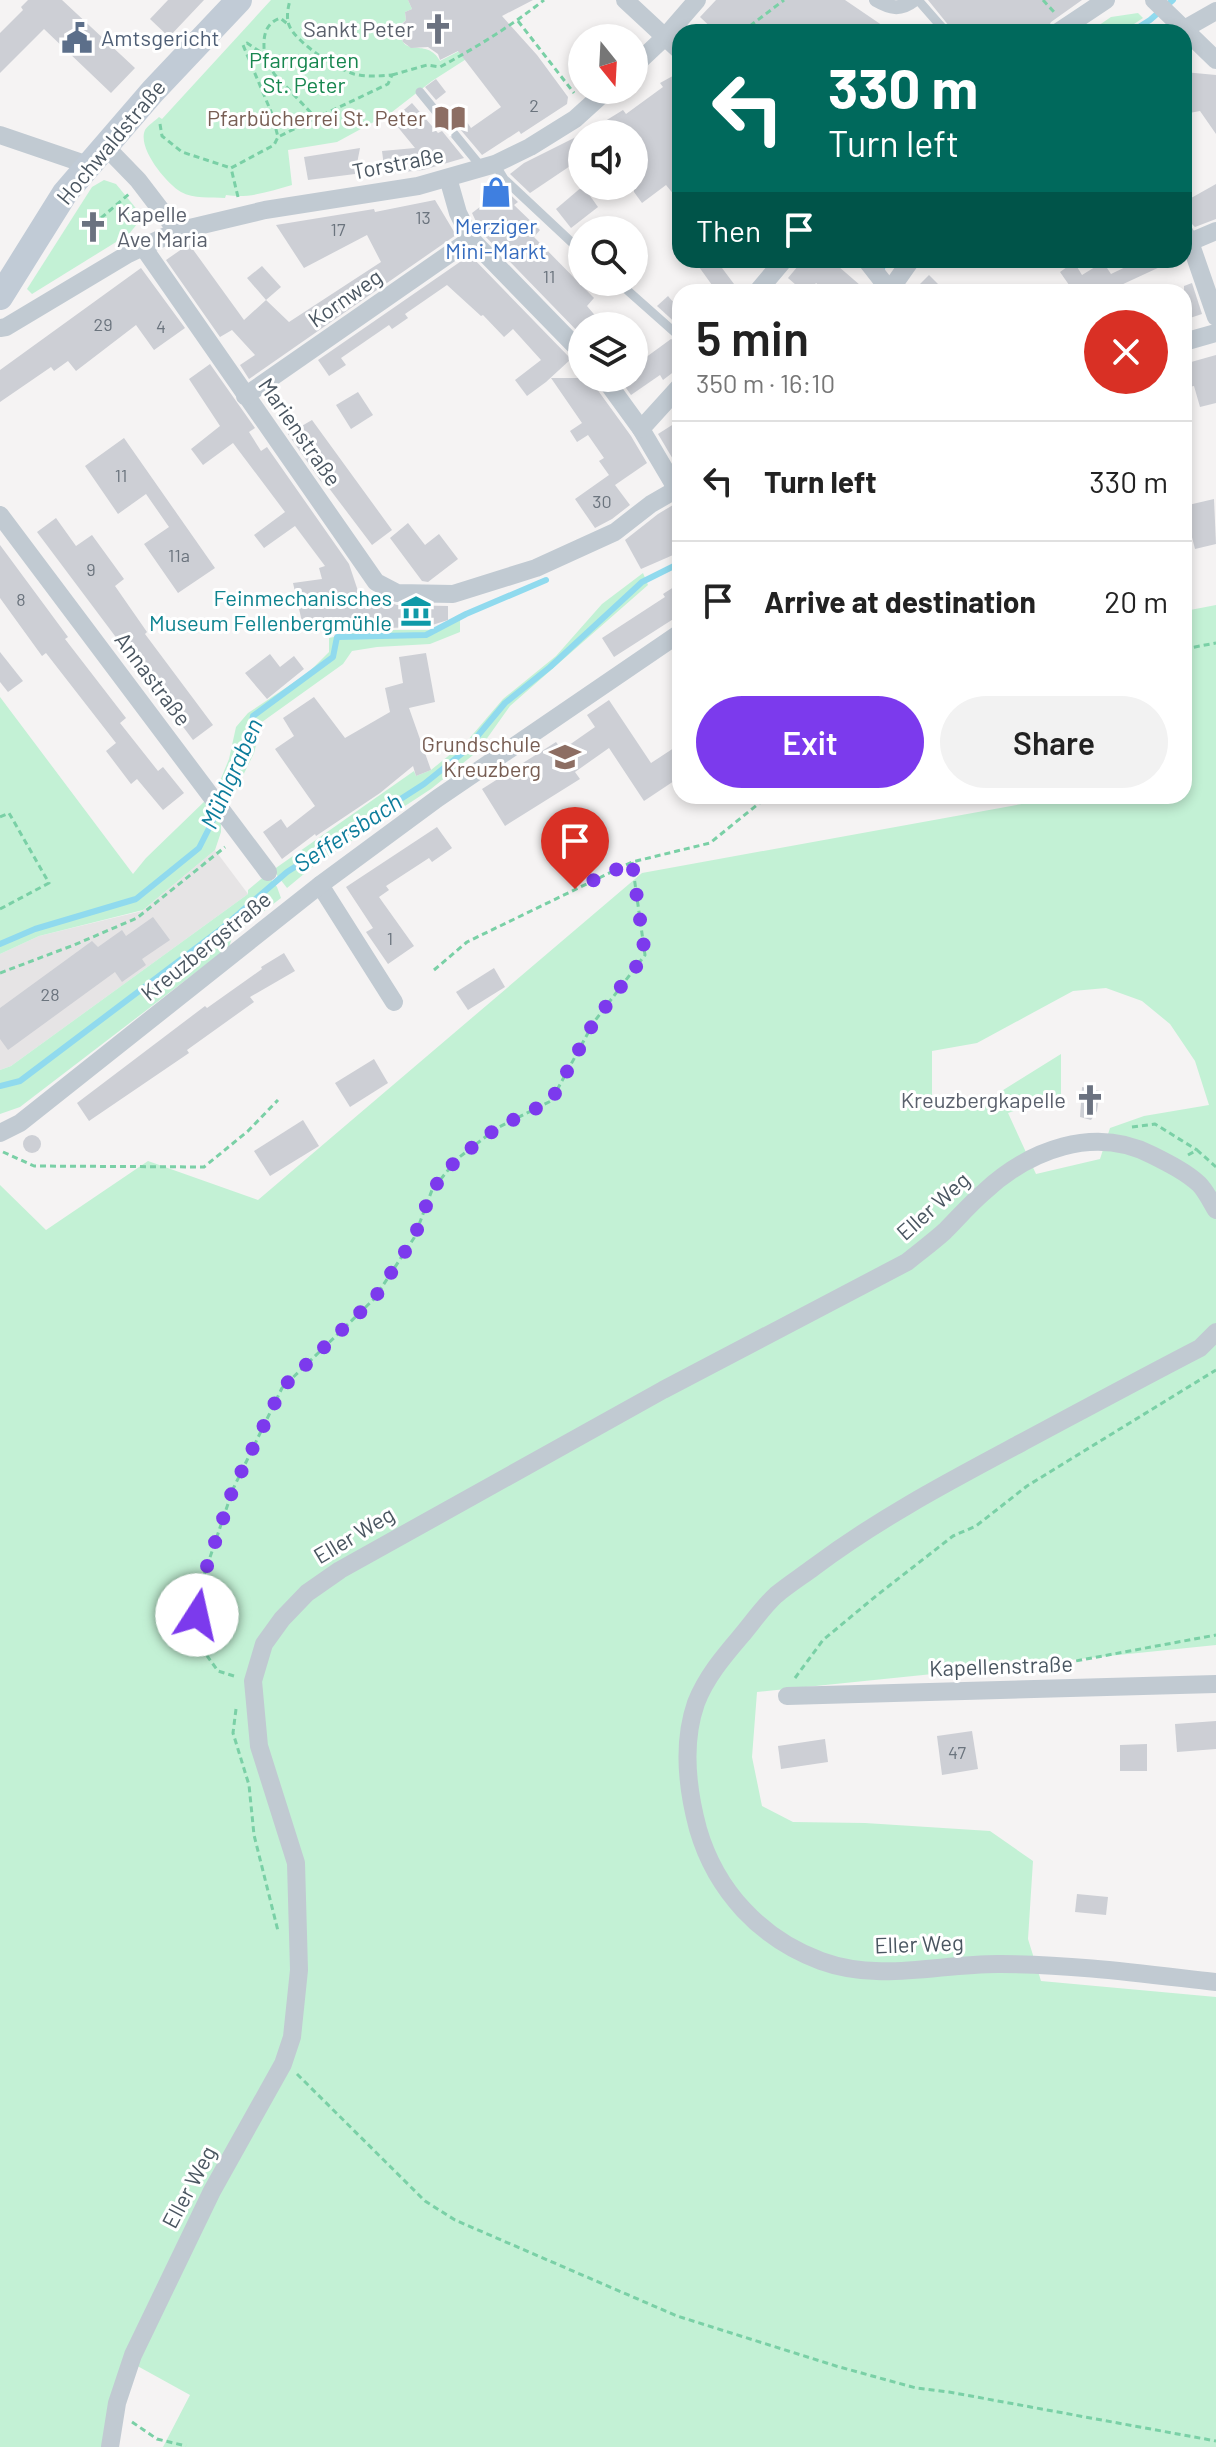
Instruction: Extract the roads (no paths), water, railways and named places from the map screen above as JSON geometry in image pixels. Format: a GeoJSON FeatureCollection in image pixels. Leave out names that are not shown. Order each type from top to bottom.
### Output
{"type":"FeatureCollection","features":[{"type":"Feature","properties":{"kind":"main road","name":"Hochwaldstraße"},"geometry":{"type":"LineString","coordinates":[[0,297],[65,193],[96,155],[239,0]]}},
{"type":"Feature","properties":{"kind":"street"},"geometry":{"type":"LineString","coordinates":[[625,0],[672,44]]}},
{"type":"Feature","properties":{"kind":"street"},"geometry":{"type":"LineString","coordinates":[[676,24],[697,0]]}},
{"type":"Feature","properties":{"kind":"street"},"geometry":{"type":"LineString","coordinates":[[876,0],[888,7],[900,8],[916,0]]}},
{"type":"Feature","properties":{"kind":"street"},"geometry":{"type":"LineString","coordinates":[[1070,24],[1106,0]]}},
{"type":"Feature","properties":{"kind":"street"},"geometry":{"type":"LineString","coordinates":[[1154,0],[1175,24]]}},
{"type":"Feature","properties":{"kind":"street"},"geometry":{"type":"LineString","coordinates":[[1185,24],[1216,11]]}},
{"type":"Feature","properties":{"kind":"street"},"geometry":{"type":"LineString","coordinates":[[648,53],[672,29]]}},
{"type":"Feature","properties":{"kind":"street"},"geometry":{"type":"LineString","coordinates":[[1192,39],[1216,60]]}},
{"type":"Feature","properties":{"kind":"street","name":"Torstraße"},"geometry":{"type":"LineString","coordinates":[[0,328],[177,231],[242,216],[418,186],[489,167],[530,147],[575,119],[592,104]]}},
{"type":"Feature","properties":{"kind":"street"},"geometry":{"type":"LineString","coordinates":[[0,135],[96,155],[141,184],[177,231]]}},
{"type":"Feature","properties":{"kind":"street"},"geometry":{"type":"LineString","coordinates":[[448,178],[458,213],[471,239],[568,339]]}},
{"type":"Feature","properties":{"kind":"street"},"geometry":{"type":"LineString","coordinates":[[1192,236],[1216,231]]}},
{"type":"Feature","properties":{"kind":"street","name":"Kornweg"},"geometry":{"type":"LineString","coordinates":[[245,396],[471,239]]}},
{"type":"Feature","properties":{"kind":"street","name":"Marienstraße"},"geometry":{"type":"LineString","coordinates":[[143,247],[376,582],[397,593],[453,594],[536,568],[615,532],[651,504],[672,495]]}},
{"type":"Feature","properties":{"kind":"street"},"geometry":{"type":"LineString","coordinates":[[1192,251],[1216,317]]}},
{"type":"Feature","properties":{"kind":"street"},"geometry":{"type":"LineString","coordinates":[[764,284],[777,268]]}},
{"type":"Feature","properties":{"kind":"street"},"geometry":{"type":"LineString","coordinates":[[872,268],[885,284]]}},
{"type":"Feature","properties":{"kind":"street"},"geometry":{"type":"LineString","coordinates":[[891,284],[904,268]]}},
{"type":"Feature","properties":{"kind":"street"},"geometry":{"type":"LineString","coordinates":[[1192,340],[1216,333]]}},
{"type":"Feature","properties":{"kind":"street"},"geometry":{"type":"LineString","coordinates":[[616,392],[672,482]]}},
{"type":"Feature","properties":{"kind":"street"},"geometry":{"type":"LineString","coordinates":[[641,429],[672,395]]}},
{"type":"Feature","properties":{"kind":"street","name":"Annastraße"},"geometry":{"type":"LineString","coordinates":[[0,515],[268,872]]}},
{"type":"Feature","properties":{"kind":"street","name":"Kreuzbergstraße"},"geometry":{"type":"LineString","coordinates":[[0,1133],[20,1123],[320,885],[438,798],[672,638]]}},
{"type":"Feature","properties":{"kind":"street"},"geometry":{"type":"LineString","coordinates":[[320,885],[394,1002]]}},
{"type":"Feature","properties":{"kind":"street","name":"Eller Weg"},"geometry":{"type":"LineString","coordinates":[[110,2447],[117,2403],[133,2355],[212,2191],[283,2064],[292,2037],[299,1970],[296,1863],[259,1746],[253,1681],[264,1644],[282,1619],[307,1593],[340,1570],[663,1390],[907,1262],[943,1234],[985,1190],[1009,1172],[1042,1154],[1074,1142],[1106,1142],[1140,1149],[1200,1185],[1216,1210]]}},
{"type":"Feature","properties":{"kind":"street","name":"Eller Weg"},"geometry":{"type":"LineString","coordinates":[[1216,1332],[1200,1348],[907,1503],[775,1596],[707,1680],[696,1703],[687,1755],[695,1814],[704,1848],[715,1872],[750,1918],[769,1935],[797,1951],[856,1970],[892,1973],[999,1963],[1216,1982]]}},
{"type":"Feature","properties":{"kind":"street","name":"Kapellenstraße"},"geometry":{"type":"LineString","coordinates":[[787,1696],[1216,1684]]}},
{"type":"Feature","properties":{"kind":"lane"},"geometry":{"type":"LineString","coordinates":[[916,0],[938,24]]}},
{"type":"Feature","properties":{"kind":"lane"},"geometry":{"type":"LineString","coordinates":[[420,92],[489,167],[568,239]]}},
{"type":"Feature","properties":{"kind":"lane"},"geometry":{"type":"LineString","coordinates":[[634,296],[672,330]]}},
{"type":"Feature","properties":{"kind":"waterway","name":"Seffersbach"},"geometry":{"type":"LineString","coordinates":[[1144,24],[1173,0]]}},
{"type":"Feature","properties":{"kind":"waterway","name":"Seffersbach"},"geometry":{"type":"LineString","coordinates":[[881,273],[882,268]]}},
{"type":"Feature","properties":{"kind":"waterway","name":"Seffersbach"},"geometry":{"type":"LineString","coordinates":[[0,1086],[20,1081],[220,930],[287,872],[424,784],[465,751],[505,703],[550,667],[642,582],[672,567]]}},
{"type":"Feature","properties":{"kind":"waterway","name":"Mühlgraben"},"geometry":{"type":"LineString","coordinates":[[0,944],[35,929],[136,899],[199,848],[245,753],[253,716],[333,657],[337,637],[426,635],[466,614],[546,580]]}},
{"type":"Feature","properties":{"kind":"place","name":"Sankt Peter"},"geometry":{"type":"Point","coordinates":[438,29]}},
{"type":"Feature","properties":{"kind":"place","name":"Amtsgericht"},"geometry":{"type":"Point","coordinates":[77,38]}},
{"type":"Feature","properties":{"kind":"place","name":"Pfarbücherrei St. Peter"},"geometry":{"type":"Point","coordinates":[450,118]}},
{"type":"Feature","properties":{"kind":"place","name":"Merziger Mini-Markt"},"geometry":{"type":"Point","coordinates":[496,192]}},
{"type":"Feature","properties":{"kind":"place","name":"Kapelle Ave Maria"},"geometry":{"type":"Point","coordinates":[93,227]}},
{"type":"Feature","properties":{"kind":"place","name":"Feinmechanisches Museum Fellenbergmühle"},"geometry":{"type":"Point","coordinates":[416,611]}},
{"type":"Feature","properties":{"kind":"place","name":"Grundschule Kreuzberg"},"geometry":{"type":"Point","coordinates":[565,757]}},
{"type":"Feature","properties":{"kind":"place","name":"Kreuzbergkapelle"},"geometry":{"type":"Point","coordinates":[1090,1100]}},
{"type":"Feature","properties":{"kind":"park label","name":"Pfarrgarten St. Peter"},"geometry":{"type":"Point","coordinates":[304,72]}}]}
